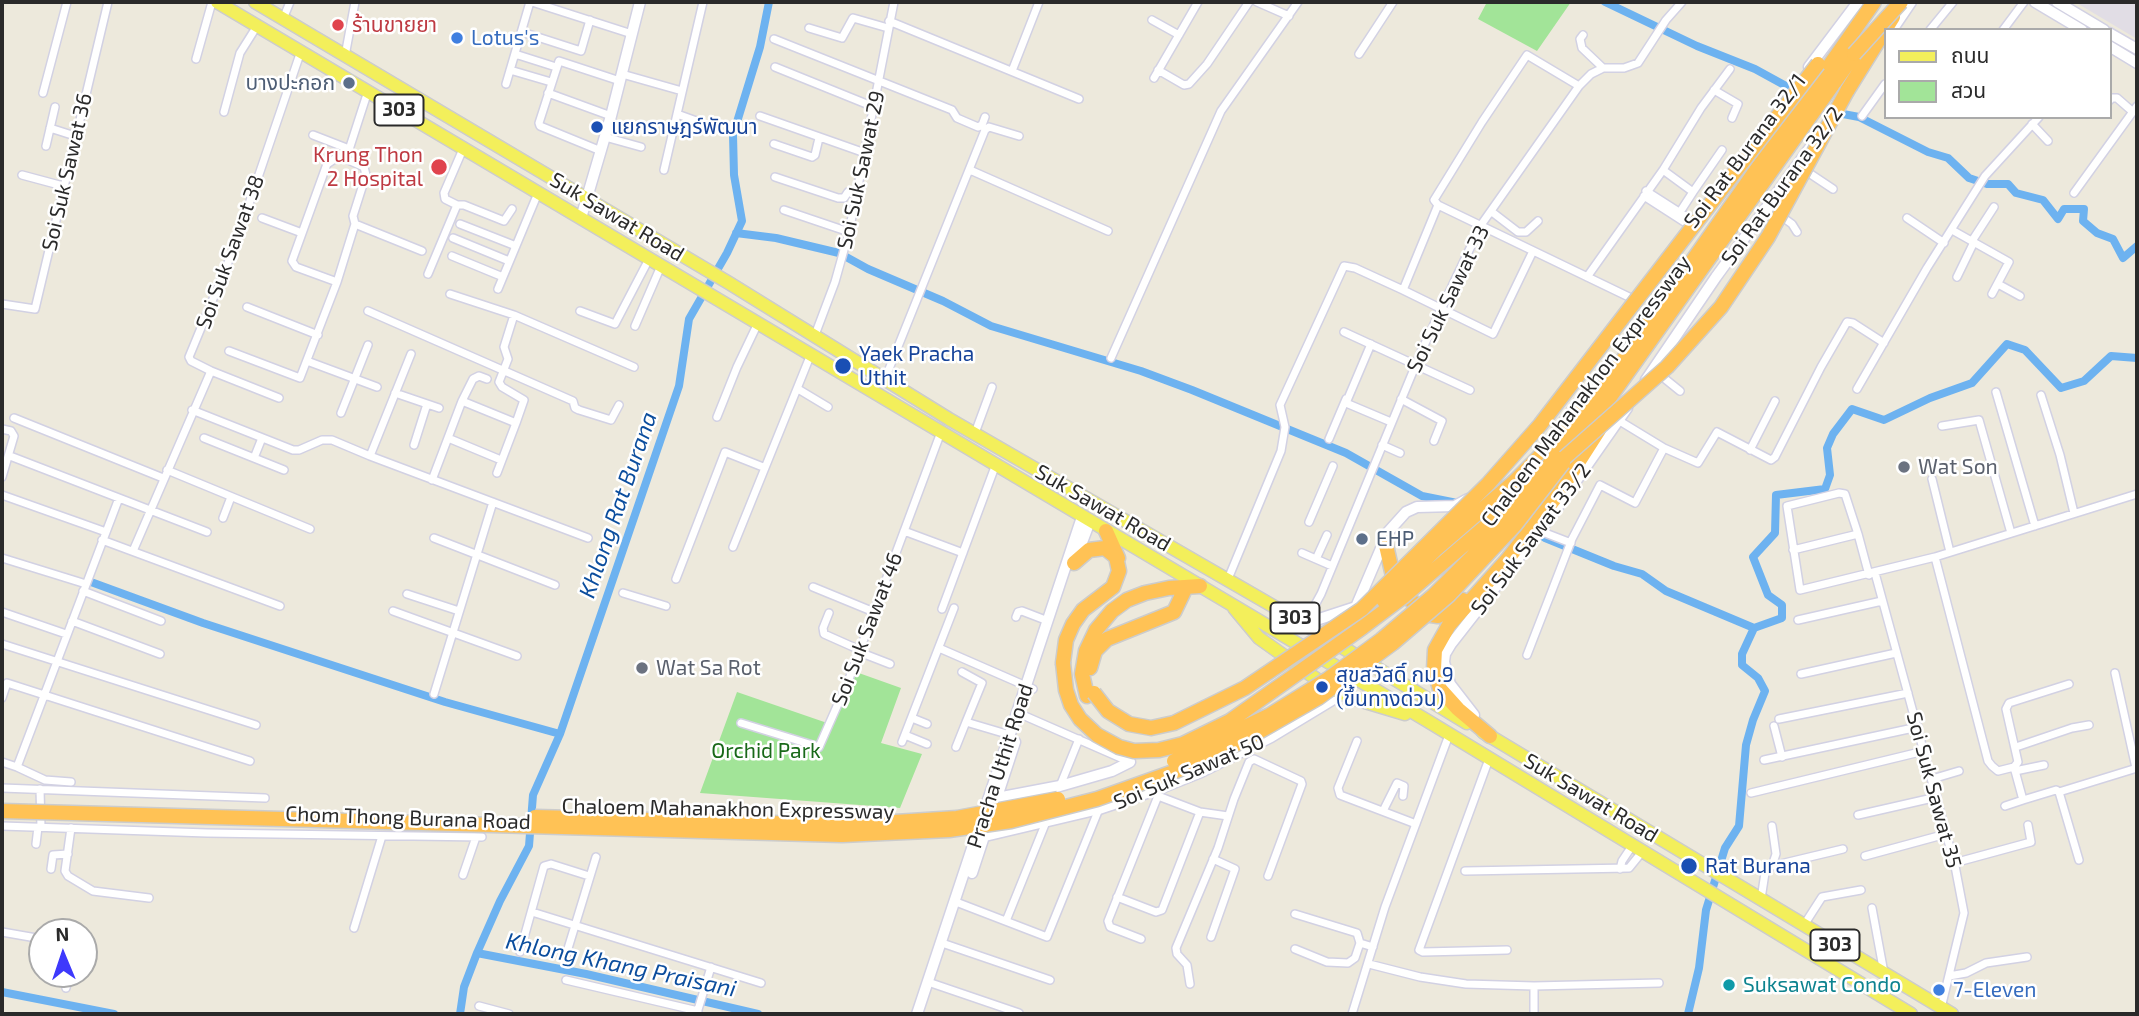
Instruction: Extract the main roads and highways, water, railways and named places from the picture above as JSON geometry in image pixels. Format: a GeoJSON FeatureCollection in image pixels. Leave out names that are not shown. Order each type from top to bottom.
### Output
{"type":"FeatureCollection","features":[{"type":"Feature","properties":{"kind":"highway","name":"Chaloem Mahanakhon Expressway"},"geometry":{"type":"LineString","coordinates":[[1559,460],[1645,350],[1656,323],[1874,2]]}},
{"type":"Feature","properties":{"kind":"highway"},"geometry":{"type":"LineString","coordinates":[[1193,587],[1171,615],[1115,635],[1098,647],[1090,670],[1091,695],[1108,711],[1129,724],[1152,728],[1174,723],[1245,688],[1368,604],[1488,484],[1532,435],[1827,53],[1874,2]]}},
{"type":"Feature","properties":{"kind":"highway"},"geometry":{"type":"LineString","coordinates":[[1880,2],[1849,50],[1902,2]]}},
{"type":"Feature","properties":{"kind":"highway","name":"Chaloem Mahanakhon Expressway"},"geometry":{"type":"LineString","coordinates":[[2,806],[842,835],[949,830],[1011,821],[1097,799],[1176,771],[1243,741],[1318,698],[1393,643],[1449,595],[1514,525],[1559,460],[1618,365],[1656,323],[1892,2]]}},
{"type":"Feature","properties":{"kind":"highway"},"geometry":{"type":"LineString","coordinates":[[1886,28],[1902,2]]}},
{"type":"Feature","properties":{"kind":"highway"},"geometry":{"type":"LineString","coordinates":[[1107,531],[1117,551],[1117,579],[1113,587],[1083,610],[1066,640],[1063,663],[1066,690],[1080,719],[1104,740],[1127,749],[1142,751],[1167,749],[1191,741],[1230,721],[1403,597],[1641,391],[1708,323],[1746,273],[1768,237],[1856,76],[1884,31]]}},
{"type":"Feature","properties":{"kind":"highway"},"geometry":{"type":"LineString","coordinates":[[1496,740],[1440,689],[1434,669],[1435,650],[1443,633],[1556,497],[1600,429],[1645,350]]}},
{"type":"Feature","properties":{"kind":"highway"},"geometry":{"type":"LineString","coordinates":[[1193,587],[1145,593],[1127,600],[1106,617],[1092,637],[1084,659],[1083,682],[1096,711],[1122,730],[1143,736],[1170,733],[1210,716],[1253,692],[1376,607],[1542,454],[1586,397],[1618,365]]}},
{"type":"Feature","properties":{"kind":"highway"},"geometry":{"type":"LineString","coordinates":[[1385,541],[1394,576],[1424,614],[1438,616],[1482,588]]}},
{"type":"Feature","properties":{"kind":"highway"},"geometry":{"type":"LineString","coordinates":[[1074,563],[1085,552],[1099,548],[1113,553],[1119,567]]}},
{"type":"Feature","properties":{"kind":"main road","name":"Suk Sawat Road"},"geometry":{"type":"LineString","coordinates":[[215,2],[996,464],[1193,587],[1230,603],[1911,1014]]}},
{"type":"Feature","properties":{"kind":"main road","name":"Suk Sawat Road"},"geometry":{"type":"LineString","coordinates":[[255,2],[512,153],[975,433],[1304,624],[1943,1012]]}},
{"type":"Feature","properties":{"kind":"main road"},"geometry":{"type":"LineString","coordinates":[[503,172],[512,153]]}},
{"type":"Feature","properties":{"kind":"main road"},"geometry":{"type":"LineString","coordinates":[[1086,519],[1093,502]]}},
{"type":"Feature","properties":{"kind":"main road"},"geometry":{"type":"LineString","coordinates":[[1230,603],[1259,638],[1329,688],[1426,720]]}},
{"type":"Feature","properties":{"kind":"waterway","name":"Khlong Rat Burana"},"geometry":{"type":"LineString","coordinates":[[460,1014],[464,987],[477,953],[529,846],[533,795],[560,734],[679,386],[689,319],[742,221],[734,175],[733,135],[760,47],[769,2]]}},
{"type":"Feature","properties":{"kind":"waterway"},"geometry":{"type":"LineString","coordinates":[[1605,2],[1697,46],[1755,69],[1786,86]]}},
{"type":"Feature","properties":{"kind":"waterway"},"geometry":{"type":"LineString","coordinates":[[1843,114],[1859,117],[1928,152],[1948,158],[1969,178],[1987,184],[2008,184],[2016,193],[2043,200],[2058,219],[2064,209],[2084,209],[2083,221],[2097,233],[2113,239],[2123,258],[2137,246]]}},
{"type":"Feature","properties":{"kind":"waterway"},"geometry":{"type":"LineString","coordinates":[[736,233],[776,238],[839,253],[991,326],[1141,371],[1192,390],[1346,453],[1422,496],[1457,503]]}},
{"type":"Feature","properties":{"kind":"waterway"},"geometry":{"type":"LineString","coordinates":[[1754,628],[1782,618],[1782,605],[1768,595],[1753,557],[1775,533],[1776,495],[1825,489],[1830,475],[1827,448],[1833,434],[1852,409],[1884,420],[1930,398],[1972,383],[2007,344],[2025,350],[2061,388],[2084,381],[2111,356],[2137,358]]}},
{"type":"Feature","properties":{"kind":"waterway"},"geometry":{"type":"LineString","coordinates":[[1545,538],[1614,566],[1642,574],[1666,591],[1754,628]]}},
{"type":"Feature","properties":{"kind":"waterway"},"geometry":{"type":"LineString","coordinates":[[91,582],[203,623],[445,702],[560,734]]}},
{"type":"Feature","properties":{"kind":"waterway"},"geometry":{"type":"LineString","coordinates":[[1688,1014],[1699,968],[1706,910],[1725,848],[1739,826],[1746,745],[1765,691],[1758,678],[1742,665],[1742,654],[1754,628]]}},
{"type":"Feature","properties":{"kind":"waterway","name":"Khlong Khang Praisani"},"geometry":{"type":"LineString","coordinates":[[477,953],[586,974],[758,1014]]}},
{"type":"Feature","properties":{"kind":"waterway"},"geometry":{"type":"LineString","coordinates":[[2,992],[114,1014]]}},
{"type":"Feature","properties":{"kind":"place","name":"ร้านขายยา"},"geometry":{"type":"Point","coordinates":[338,25]}},
{"type":"Feature","properties":{"kind":"place","name":"Lotus's"},"geometry":{"type":"Point","coordinates":[457,38]}},
{"type":"Feature","properties":{"kind":"place","name":"บางปะกอก"},"geometry":{"type":"Point","coordinates":[349,83]}},
{"type":"Feature","properties":{"kind":"place","name":"แยกราษฎร์พัฒนา"},"geometry":{"type":"Point","coordinates":[597,127]}},
{"type":"Feature","properties":{"kind":"place","name":"Krung Thon 2 Hospital"},"geometry":{"type":"Point","coordinates":[439,167]}},
{"type":"Feature","properties":{"kind":"place","name":"Yaek Pracha Uthit"},"geometry":{"type":"Point","coordinates":[843,366]}},
{"type":"Feature","properties":{"kind":"place","name":"Wat Son"},"geometry":{"type":"Point","coordinates":[1904,467]}},
{"type":"Feature","properties":{"kind":"place","name":"EHP"},"geometry":{"type":"Point","coordinates":[1362,539]}},
{"type":"Feature","properties":{"kind":"place","name":"Wat Sa Rot"},"geometry":{"type":"Point","coordinates":[642,668]}},
{"type":"Feature","properties":{"kind":"place","name":"สุขสวัสดิ์ กม.9 (ขึ้นทางด่วน)"},"geometry":{"type":"Point","coordinates":[1322,687]}},
{"type":"Feature","properties":{"kind":"place","name":"Rat Burana"},"geometry":{"type":"Point","coordinates":[1689,866]}},
{"type":"Feature","properties":{"kind":"place","name":"Suksawat Condo"},"geometry":{"type":"Point","coordinates":[1729,985]}},
{"type":"Feature","properties":{"kind":"place","name":"7-Eleven"},"geometry":{"type":"Point","coordinates":[1939,990]}},
{"type":"Feature","properties":{"kind":"park label","name":"Orchid Park"},"geometry":{"type":"Point","coordinates":[766,751]}}]}
